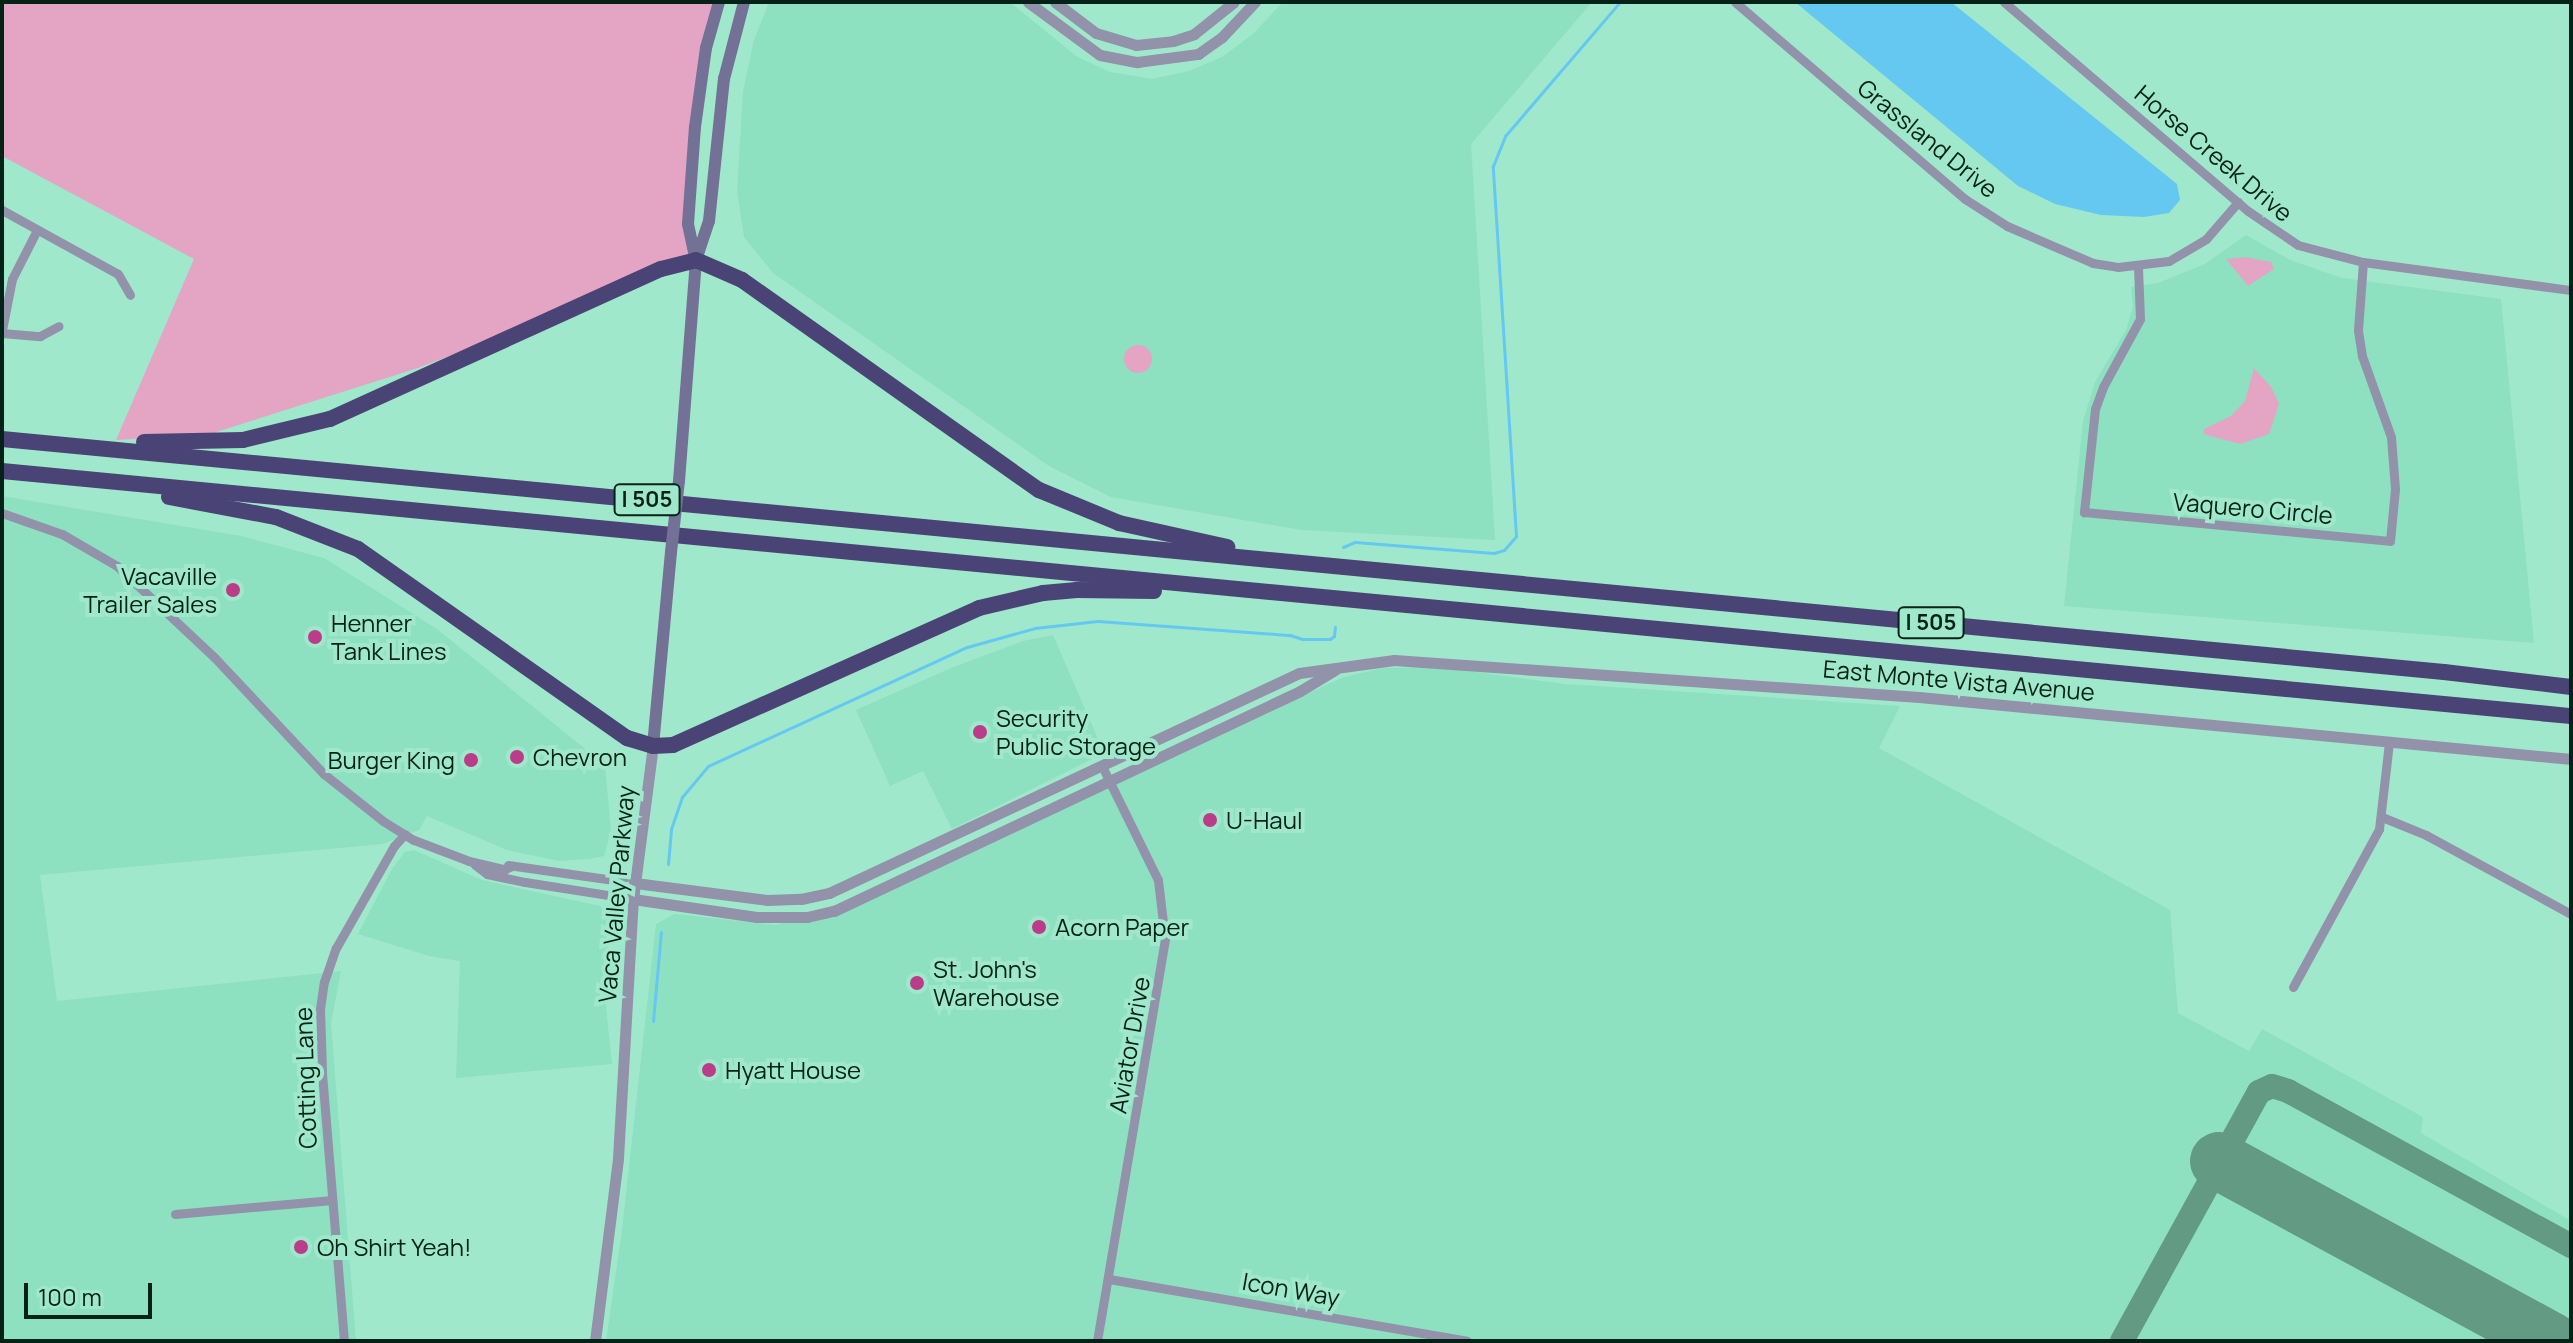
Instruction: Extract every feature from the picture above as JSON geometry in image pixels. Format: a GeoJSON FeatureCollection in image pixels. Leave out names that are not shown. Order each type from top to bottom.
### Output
{"type":"FeatureCollection","features":[{"type":"Feature","properties":{"kind":"highway"},"geometry":{"type":"LineString","coordinates":[[2,439],[215,443],[302,428],[361,406],[676,263],[696,260],[742,280],[1039,490],[1119,523],[1291,562]]}},
{"type":"Feature","properties":{"kind":"highway","name":"I 505"},"geometry":{"type":"LineString","coordinates":[[2,439],[2429,670],[2571,687]]}},
{"type":"Feature","properties":{"kind":"highway","name":"I 505"},"geometry":{"type":"LineString","coordinates":[[2,471],[2571,716]]}},
{"type":"Feature","properties":{"kind":"highway"},"geometry":{"type":"LineString","coordinates":[[122,484],[152,495],[276,517],[358,549],[627,738],[653,746],[673,745],[948,621],[1009,600],[1077,590],[1309,596]]}},
{"type":"Feature","properties":{"kind":"main road","name":"Vaca Valley Parkway"},"geometry":{"type":"LineString","coordinates":[[696,260],[688,224],[695,127],[706,48],[719,2]]}},
{"type":"Feature","properties":{"kind":"main road","name":"Vaca Valley Parkway"},"geometry":{"type":"LineString","coordinates":[[653,746],[679,481],[696,260],[709,221],[724,79],[744,2]]}},
{"type":"Feature","properties":{"kind":"street"},"geometry":{"type":"LineString","coordinates":[[1028,2],[1100,55],[1137,62],[1198,54],[1222,37],[1255,2]]}},
{"type":"Feature","properties":{"kind":"street"},"geometry":{"type":"LineString","coordinates":[[1055,2],[1096,33],[1136,45],[1173,41],[1194,34],[1234,2]]}},
{"type":"Feature","properties":{"kind":"street","name":"Grassland Drive"},"geometry":{"type":"LineString","coordinates":[[1735,2],[1965,199],[2007,226],[2093,263],[2138,267],[2169,261],[2206,239],[2238,202]]}},
{"type":"Feature","properties":{"kind":"street","name":"Horse Creek Drive"},"geometry":{"type":"LineString","coordinates":[[2004,2],[2238,202],[2298,245],[2331,257],[2571,290]]}},
{"type":"Feature","properties":{"kind":"street"},"geometry":{"type":"LineString","coordinates":[[2,210],[118,274],[130,295]]}},
{"type":"Feature","properties":{"kind":"street"},"geometry":{"type":"LineString","coordinates":[[37,230],[12,279],[2,332],[40,336],[59,326]]}},
{"type":"Feature","properties":{"kind":"street","name":"Vaquero Circle"},"geometry":{"type":"LineString","coordinates":[[2138,267],[2140,319],[2103,387],[2095,409],[2084,512],[2390,541],[2395,489],[2391,437],[2359,343],[2357,303],[2363,262]]}},
{"type":"Feature","properties":{"kind":"street"},"geometry":{"type":"LineString","coordinates":[[2,513],[62,534],[117,566],[214,657],[324,774],[405,834],[469,861],[487,874],[633,899]]}},
{"type":"Feature","properties":{"kind":"street","name":"East Monte Vista Avenue"},"geometry":{"type":"LineString","coordinates":[[635,883],[767,900],[801,899],[829,893],[889,868],[1299,673],[1394,660],[1857,693],[2571,759]]}},
{"type":"Feature","properties":{"kind":"street","name":"East Monte Vista Avenue"},"geometry":{"type":"LineString","coordinates":[[633,899],[757,917],[793,917],[834,911],[1300,691],[1343,666]]}},
{"type":"Feature","properties":{"kind":"street"},"geometry":{"type":"LineString","coordinates":[[2293,987],[2359,870],[2382,817],[2389,742]]}},
{"type":"Feature","properties":{"kind":"street","name":"Vaca Valley Parkway"},"geometry":{"type":"LineString","coordinates":[[595,1341],[618,1158],[633,899],[653,746]]}},
{"type":"Feature","properties":{"kind":"street","name":"Aviator Drive"},"geometry":{"type":"LineString","coordinates":[[1097,1341],[1165,939],[1158,880],[1102,766]]}},
{"type":"Feature","properties":{"kind":"street"},"geometry":{"type":"LineString","coordinates":[[2382,817],[2426,835],[2571,914]]}},
{"type":"Feature","properties":{"kind":"street","name":"Cotting Lane"},"geometry":{"type":"LineString","coordinates":[[344,1341],[319,1029],[324,982],[336,948],[394,846],[405,834]]}},
{"type":"Feature","properties":{"kind":"street"},"geometry":{"type":"LineString","coordinates":[[469,861],[635,883]]}},
{"type":"Feature","properties":{"kind":"street"},"geometry":{"type":"LineString","coordinates":[[793,917],[794,908],[855,890],[889,868]]}},
{"type":"Feature","properties":{"kind":"street"},"geometry":{"type":"LineString","coordinates":[[175,1214],[332,1200]]}},
{"type":"Feature","properties":{"kind":"street","name":"Icon Way"},"geometry":{"type":"LineString","coordinates":[[1109,1279],[1467,1341]]}},
{"type":"Feature","properties":{"kind":"shaded area"},"geometry":{"type":"Polygon","coordinates":[[[2,2],[722,2],[706,48],[688,224],[696,260],[418,368],[207,435],[116,440],[194,259],[2,156],[2,2]]]}},
{"type":"Feature","properties":{"kind":"shaded area"},"geometry":{"type":"Polygon","coordinates":[[[769,2],[1010,2],[1076,56],[1110,72],[1152,79],[1189,71],[1222,57],[1253,34],[1283,2],[1592,2],[1471,144],[1495,540],[1301,530],[1111,497],[1049,466],[773,273],[744,237],[737,191],[743,91],[754,40],[769,2]]]}},
{"type":"Feature","properties":{"kind":"shaded area"},"geometry":{"type":"Polygon","coordinates":[[[2246,235],[2290,260],[2342,278],[2501,299],[2534,643],[2064,606],[2083,421],[2095,382],[2126,330],[2133,307],[2131,287],[2158,283],[2205,264],[2246,235]]]}},
{"type":"Feature","properties":{"kind":"shaded area"},"geometry":{"type":"Polygon","coordinates":[[[2245,257],[2271,262],[2274,269],[2248,286],[2226,259],[2245,257]]]}},
{"type":"Feature","properties":{"kind":"shaded area"},"geometry":{"type":"Polygon","coordinates":[[[1138,345],[1148,349],[1152,359],[1148,369],[1138,373],[1128,369],[1124,359],[1128,349],[1138,345]]]}},
{"type":"Feature","properties":{"kind":"shaded area"},"geometry":{"type":"Polygon","coordinates":[[[2254,368],[2271,387],[2279,404],[2269,434],[2240,444],[2203,434],[2204,429],[2231,416],[2245,401],[2254,368]]]}},
{"type":"Feature","properties":{"kind":"shaded area"},"geometry":{"type":"Polygon","coordinates":[[[2,496],[241,536],[324,558],[437,629],[605,765],[611,832],[604,856],[589,859],[559,861],[507,850],[427,816],[419,830],[383,844],[40,875],[57,1001],[341,971],[331,1023],[356,1341],[2,1341],[2,496]]]}},
{"type":"Feature","properties":{"kind":"shaded area","name":"Security Public Storage"},"geometry":{"type":"Polygon","coordinates":[[[1053,635],[1104,753],[952,829],[923,771],[890,786],[856,710],[951,668],[1023,641],[1053,635]]]}},
{"type":"Feature","properties":{"kind":"shaded area"},"geometry":{"type":"Polygon","coordinates":[[[1438,667],[1565,684],[1900,706],[1879,748],[2170,910],[2178,1013],[2249,1051],[2262,1029],[2423,1117],[2421,1133],[2571,1221],[2571,1341],[606,1341],[622,1230],[656,924],[675,914],[775,925],[856,906],[1341,678],[1382,668],[1438,667]]]}},
{"type":"Feature","properties":{"kind":"shaded area"},"geometry":{"type":"Polygon","coordinates":[[[414,850],[482,880],[600,906],[609,917],[605,998],[612,1064],[456,1078],[460,961],[429,956],[358,934],[392,869],[405,852],[414,850]]]}},
{"type":"Feature","properties":{"kind":"water"},"geometry":{"type":"Polygon","coordinates":[[[1795,2],[1951,2],[2177,184],[2180,200],[2169,213],[2144,217],[2101,215],[2055,204],[2018,186],[1795,2]]]}},
{"type":"Feature","properties":{"kind":"waterway"},"geometry":{"type":"LineString","coordinates":[[1343,547],[1355,542],[1494,553],[1504,550],[1516,536],[1493,166],[1505,136],[1620,2]]}},
{"type":"Feature","properties":{"kind":"waterway"},"geometry":{"type":"LineString","coordinates":[[668,864],[671,829],[682,797],[708,766],[967,647],[1035,628],[1098,621],[1290,635],[1302,639],[1330,639],[1334,636],[1335,627]]}},
{"type":"Feature","properties":{"kind":"waterway"},"geometry":{"type":"LineString","coordinates":[[653,1021],[661,932]]}},
{"type":"Feature","properties":{"kind":"taxiway"},"geometry":{"type":"LineString","coordinates":[[2122,1341],[2259,1092],[2272,1086],[2288,1091],[2571,1246]]}},
{"type":"Feature","properties":{"kind":"runway"},"geometry":{"type":"LineString","coordinates":[[2219,1161],[2551,1341]]}},
{"type":"Feature","properties":{"kind":"place","name":"Vacaville Trailer Sales"},"geometry":{"type":"Point","coordinates":[233,590]}},
{"type":"Feature","properties":{"kind":"place","name":"Henner Tank Lines"},"geometry":{"type":"Point","coordinates":[315,637]}},
{"type":"Feature","properties":{"kind":"place","name":"Security Public Storage"},"geometry":{"type":"Point","coordinates":[980,732]}},
{"type":"Feature","properties":{"kind":"place","name":"Chevron"},"geometry":{"type":"Point","coordinates":[517,757]}},
{"type":"Feature","properties":{"kind":"place","name":"Burger King"},"geometry":{"type":"Point","coordinates":[471,760]}},
{"type":"Feature","properties":{"kind":"place","name":"U-Haul"},"geometry":{"type":"Point","coordinates":[1210,820]}},
{"type":"Feature","properties":{"kind":"place","name":"Acorn Paper"},"geometry":{"type":"Point","coordinates":[1039,927]}},
{"type":"Feature","properties":{"kind":"place","name":"St. John's Warehouse"},"geometry":{"type":"Point","coordinates":[917,983]}},
{"type":"Feature","properties":{"kind":"place","name":"Hyatt House"},"geometry":{"type":"Point","coordinates":[709,1070]}},
{"type":"Feature","properties":{"kind":"place","name":"Oh Shirt Yeah!"},"geometry":{"type":"Point","coordinates":[301,1247]}}]}
